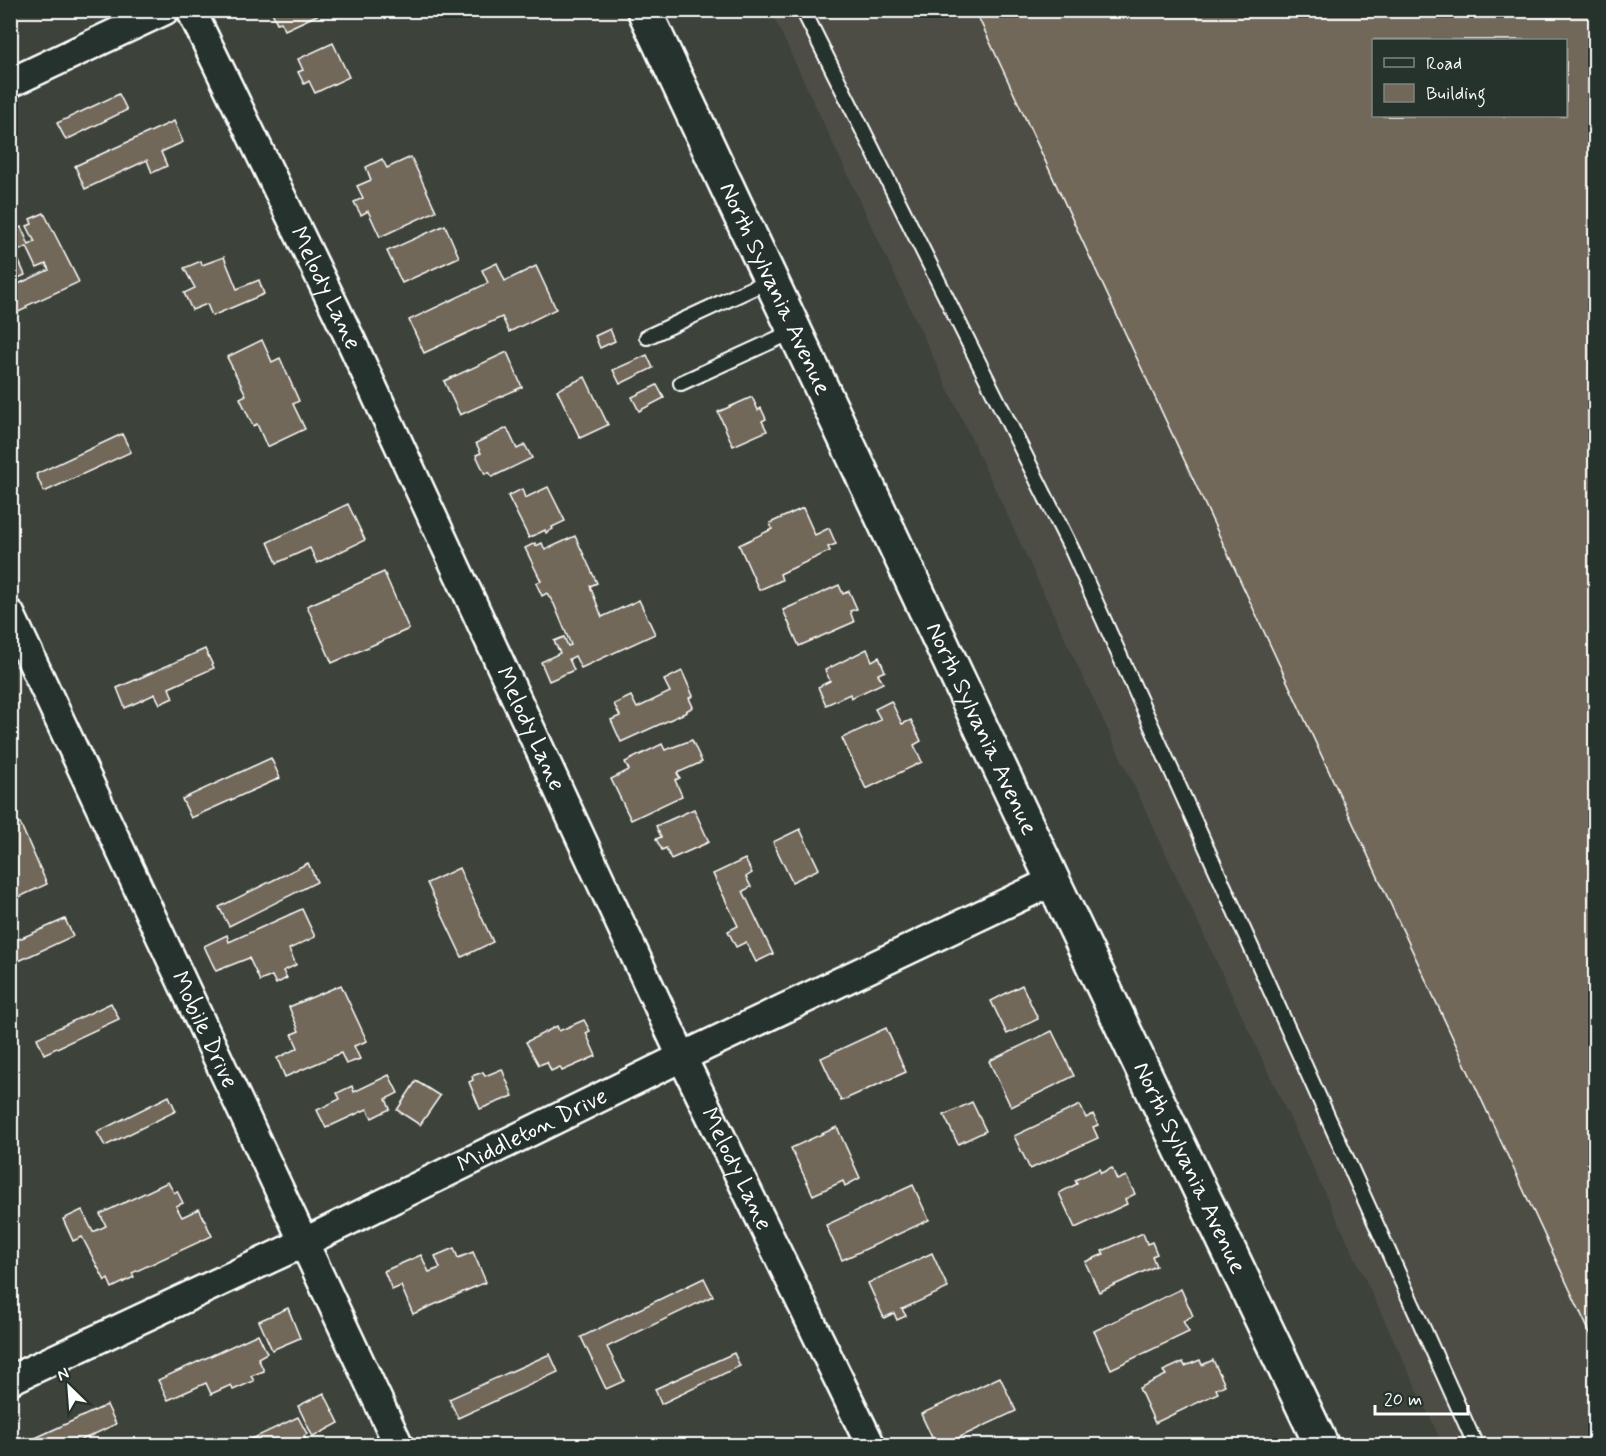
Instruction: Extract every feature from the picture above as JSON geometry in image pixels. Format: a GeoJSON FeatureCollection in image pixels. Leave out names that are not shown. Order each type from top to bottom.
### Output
{"type":"FeatureCollection","features":[{"type":"Feature","properties":{"kind":"street"},"geometry":{"type":"LineString","coordinates":[[10,83],[165,10]]}},
{"type":"Feature","properties":{"kind":"street","name":"Melody Lane"},"geometry":{"type":"LineString","coordinates":[[192,10],[352,343],[682,1057],[871,1446]]}},
{"type":"Feature","properties":{"kind":"street","name":"North Sylvania Avenue"},"geometry":{"type":"LineString","coordinates":[[644,10],[1322,1446]]}},
{"type":"Feature","properties":{"kind":"street","name":"Mobile Drive"},"geometry":{"type":"LineString","coordinates":[[10,614],[399,1446]]}},
{"type":"Feature","properties":{"kind":"street","name":"Middleton Drive"},"geometry":{"type":"LineString","coordinates":[[10,1380],[305,1242],[682,1057],[1053,880]]}},
{"type":"Feature","properties":{"kind":"lane"},"geometry":{"type":"LineString","coordinates":[[803,10],[1073,552],[1476,1446]]}},
{"type":"Feature","properties":{"kind":"lane"},"geometry":{"type":"LineString","coordinates":[[647,337],[770,280]]}},
{"type":"Feature","properties":{"kind":"lane"},"geometry":{"type":"LineString","coordinates":[[681,383],[794,331]]}},
{"type":"Feature","properties":{"kind":"shaded area"},"geometry":{"type":"Polygon","coordinates":[[[771,11],[1595,11],[1595,1445],[1443,1445],[771,11]]]}},
{"type":"Feature","properties":{"kind":"building"},"geometry":{"type":"Polygon","coordinates":[[[271,10],[328,10],[285,30],[281,22],[277,23],[271,10]]]}},
{"type":"Feature","properties":{"kind":"building"},"geometry":{"type":"Polygon","coordinates":[[[975,10],[1596,10],[1596,1346],[975,10]]]}},
{"type":"Feature","properties":{"kind":"building"},"geometry":{"type":"Polygon","coordinates":[[[333,43],[349,77],[315,93],[309,81],[304,84],[298,72],[303,70],[298,59],[333,43]]]}},
{"type":"Feature","properties":{"kind":"building"},"geometry":{"type":"Polygon","coordinates":[[[119,94],[127,110],[66,140],[57,123],[119,94]]]}},
{"type":"Feature","properties":{"kind":"building"},"geometry":{"type":"Polygon","coordinates":[[[174,121],[183,142],[161,152],[167,166],[152,173],[147,160],[85,189],[75,166],[174,121]]]}},
{"type":"Feature","properties":{"kind":"building"},"geometry":{"type":"Polygon","coordinates":[[[411,157],[436,211],[380,237],[368,211],[361,215],[354,202],[363,198],[357,186],[371,180],[366,167],[382,159],[387,168],[411,157]]]}},
{"type":"Feature","properties":{"kind":"building"},"geometry":{"type":"Polygon","coordinates":[[[44,213],[79,282],[26,306],[27,308],[10,316],[10,295],[19,292],[16,285],[49,270],[46,264],[37,268],[27,247],[15,252],[25,275],[10,282],[10,232],[21,227],[29,245],[35,242],[27,226],[32,224],[30,219],[44,213]]]}},
{"type":"Feature","properties":{"kind":"building"},"geometry":{"type":"Polygon","coordinates":[[[445,225],[459,257],[402,283],[387,251],[445,225]]]}},
{"type":"Feature","properties":{"kind":"building"},"geometry":{"type":"Polygon","coordinates":[[[224,257],[237,289],[259,280],[264,294],[212,316],[207,304],[192,310],[184,293],[195,288],[184,268],[201,261],[202,265],[224,257]]]}},
{"type":"Feature","properties":{"kind":"building"},"geometry":{"type":"Polygon","coordinates":[[[497,263],[505,281],[536,266],[556,309],[509,332],[502,317],[424,353],[409,320],[488,283],[482,270],[497,263]]]}},
{"type":"Feature","properties":{"kind":"building"},"geometry":{"type":"Polygon","coordinates":[[[610,329],[615,341],[600,348],[595,336],[610,329]]]}},
{"type":"Feature","properties":{"kind":"building"},"geometry":{"type":"Polygon","coordinates":[[[262,340],[272,362],[280,358],[299,401],[293,404],[305,429],[267,447],[257,424],[253,426],[240,398],[246,395],[227,357],[262,340]]]}},
{"type":"Feature","properties":{"kind":"building"},"geometry":{"type":"Polygon","coordinates":[[[507,352],[522,387],[460,415],[444,381],[507,352]]]}},
{"type":"Feature","properties":{"kind":"building"},"geometry":{"type":"Polygon","coordinates":[[[647,355],[653,368],[620,384],[613,370],[647,355]]]}},
{"type":"Feature","properties":{"kind":"building"},"geometry":{"type":"Polygon","coordinates":[[[585,377],[608,425],[580,438],[557,390],[585,377]]]}},
{"type":"Feature","properties":{"kind":"building"},"geometry":{"type":"Polygon","coordinates":[[[657,385],[664,398],[639,411],[632,397],[657,385]]]}},
{"type":"Feature","properties":{"kind":"building"},"geometry":{"type":"Polygon","coordinates":[[[752,397],[758,410],[761,408],[766,419],[762,421],[767,431],[733,446],[718,412],[752,397]]]}},
{"type":"Feature","properties":{"kind":"building"},"geometry":{"type":"Polygon","coordinates":[[[507,428],[517,449],[525,445],[532,458],[492,477],[489,472],[485,474],[476,455],[481,453],[476,443],[507,428]]]}},
{"type":"Feature","properties":{"kind":"building"},"geometry":{"type":"Polygon","coordinates":[[[122,434],[131,452],[44,492],[36,474],[122,434]]]}},
{"type":"Feature","properties":{"kind":"building"},"geometry":{"type":"Polygon","coordinates":[[[548,487],[565,521],[552,527],[553,529],[546,533],[545,530],[529,538],[508,496],[522,489],[525,498],[548,487]]]}},
{"type":"Feature","properties":{"kind":"building"},"geometry":{"type":"Polygon","coordinates":[[[348,504],[365,540],[317,563],[310,548],[277,563],[268,542],[348,504]]]}},
{"type":"Feature","properties":{"kind":"building"},"geometry":{"type":"Polygon","coordinates":[[[803,508],[815,535],[829,528],[836,544],[828,547],[830,551],[780,574],[782,580],[759,590],[739,545],[772,529],[770,523],[803,508]]]}},
{"type":"Feature","properties":{"kind":"building"},"geometry":{"type":"Polygon","coordinates":[[[575,536],[597,583],[590,586],[602,617],[639,600],[655,634],[581,668],[575,656],[569,659],[574,670],[549,681],[541,662],[560,653],[554,641],[564,637],[568,646],[571,645],[554,604],[547,593],[542,596],[536,583],[541,581],[525,548],[535,543],[536,546],[542,543],[545,550],[575,536]]]}},
{"type":"Feature","properties":{"kind":"building"},"geometry":{"type":"Polygon","coordinates":[[[384,572],[409,629],[332,663],[307,606],[384,572]]]}},
{"type":"Feature","properties":{"kind":"building"},"geometry":{"type":"Polygon","coordinates":[[[839,585],[843,594],[849,591],[857,609],[850,611],[854,622],[799,646],[783,610],[839,585]]]}},
{"type":"Feature","properties":{"kind":"building"},"geometry":{"type":"Polygon","coordinates":[[[205,649],[214,668],[169,688],[173,698],[160,704],[155,694],[125,708],[117,688],[205,649]]]}},
{"type":"Feature","properties":{"kind":"building"},"geometry":{"type":"Polygon","coordinates":[[[867,649],[872,661],[879,657],[885,671],[878,674],[883,683],[851,698],[850,694],[826,705],[818,687],[830,681],[825,670],[867,649]]]}},
{"type":"Feature","properties":{"kind":"building"},"geometry":{"type":"Polygon","coordinates":[[[682,671],[693,696],[689,698],[693,707],[687,712],[621,742],[611,720],[620,716],[614,704],[631,696],[637,708],[670,692],[664,680],[682,671]]]}},
{"type":"Feature","properties":{"kind":"building"},"geometry":{"type":"Polygon","coordinates":[[[891,701],[902,724],[911,720],[921,741],[914,745],[922,762],[866,789],[842,738],[881,720],[875,709],[891,701]]]}},
{"type":"Feature","properties":{"kind":"building"},"geometry":{"type":"Polygon","coordinates":[[[692,740],[702,762],[677,773],[680,778],[675,780],[682,796],[631,820],[611,779],[629,770],[625,762],[662,744],[665,750],[692,740]]]}},
{"type":"Feature","properties":{"kind":"building"},"geometry":{"type":"Polygon","coordinates":[[[271,758],[280,778],[191,818],[182,799],[271,758]]]}},
{"type":"Feature","properties":{"kind":"building"},"geometry":{"type":"Polygon","coordinates":[[[694,809],[709,842],[671,859],[666,848],[662,850],[656,839],[661,837],[656,826],[694,809]]]}},
{"type":"Feature","properties":{"kind":"building"},"geometry":{"type":"Polygon","coordinates":[[[20,823],[47,884],[15,899],[10,890],[10,828],[20,823]]]}},
{"type":"Feature","properties":{"kind":"building"},"geometry":{"type":"Polygon","coordinates":[[[800,829],[819,869],[792,882],[773,842],[800,829]]]}},
{"type":"Feature","properties":{"kind":"building"},"geometry":{"type":"Polygon","coordinates":[[[745,859],[752,873],[746,877],[751,887],[743,891],[773,954],[756,962],[746,942],[736,947],[728,931],[738,926],[713,874],[745,859]]]}},
{"type":"Feature","properties":{"kind":"building"},"geometry":{"type":"Polygon","coordinates":[[[308,863],[317,882],[229,926],[219,907],[308,863]]]}},
{"type":"Feature","properties":{"kind":"building"},"geometry":{"type":"Polygon","coordinates":[[[459,868],[493,942],[462,957],[427,883],[459,868]]]}},
{"type":"Feature","properties":{"kind":"building"},"geometry":{"type":"Polygon","coordinates":[[[302,909],[315,937],[289,949],[296,965],[283,971],[287,978],[276,984],[272,976],[260,981],[249,958],[216,971],[204,946],[227,935],[229,942],[302,909]]]}},
{"type":"Feature","properties":{"kind":"building"},"geometry":{"type":"Polygon","coordinates":[[[65,919],[73,936],[10,965],[10,943],[65,919]]]}},
{"type":"Feature","properties":{"kind":"building"},"geometry":{"type":"Polygon","coordinates":[[[341,985],[367,1041],[354,1046],[360,1059],[346,1064],[341,1053],[285,1077],[277,1058],[298,1048],[292,1034],[299,1031],[289,1007],[341,985]]]}},
{"type":"Feature","properties":{"kind":"building"},"geometry":{"type":"Polygon","coordinates":[[[1022,985],[1038,1019],[1007,1034],[991,1001],[1022,985]]]}},
{"type":"Feature","properties":{"kind":"building"},"geometry":{"type":"Polygon","coordinates":[[[111,1003],[119,1019],[44,1054],[37,1038],[111,1003]]]}},
{"type":"Feature","properties":{"kind":"building"},"geometry":{"type":"Polygon","coordinates":[[[584,1020],[590,1031],[586,1033],[596,1056],[562,1071],[560,1067],[551,1071],[547,1062],[539,1065],[526,1042],[557,1026],[559,1031],[584,1020]]]}},
{"type":"Feature","properties":{"kind":"building"},"geometry":{"type":"Polygon","coordinates":[[[886,1028],[906,1072],[841,1101],[821,1058],[886,1028]]]}},
{"type":"Feature","properties":{"kind":"building"},"geometry":{"type":"Polygon","coordinates":[[[1052,1031],[1074,1076],[1011,1107],[989,1061],[1052,1031]]]}},
{"type":"Feature","properties":{"kind":"building"},"geometry":{"type":"Polygon","coordinates":[[[502,1069],[513,1096],[480,1109],[469,1082],[473,1080],[472,1076],[483,1072],[485,1076],[502,1069]]]}},
{"type":"Feature","properties":{"kind":"building"},"geometry":{"type":"Polygon","coordinates":[[[389,1075],[398,1093],[386,1099],[390,1109],[372,1118],[367,1109],[326,1128],[317,1110],[340,1099],[337,1093],[352,1086],[354,1092],[389,1075]]]}},
{"type":"Feature","properties":{"kind":"building"},"geometry":{"type":"Polygon","coordinates":[[[416,1081],[440,1096],[420,1125],[397,1110],[416,1081]]]}},
{"type":"Feature","properties":{"kind":"building"},"geometry":{"type":"Polygon","coordinates":[[[169,1096],[176,1111],[105,1146],[97,1132],[169,1096]]]}},
{"type":"Feature","properties":{"kind":"building"},"geometry":{"type":"Polygon","coordinates":[[[972,1102],[986,1131],[958,1144],[944,1115],[972,1102]]]}},
{"type":"Feature","properties":{"kind":"building"},"geometry":{"type":"Polygon","coordinates":[[[1080,1105],[1086,1118],[1093,1114],[1098,1125],[1093,1127],[1098,1138],[1030,1169],[1014,1136],[1080,1105]]]}},
{"type":"Feature","properties":{"kind":"building"},"geometry":{"type":"Polygon","coordinates":[[[837,1127],[860,1178],[845,1186],[843,1181],[813,1195],[791,1148],[837,1127]]]}},
{"type":"Feature","properties":{"kind":"building"},"geometry":{"type":"Polygon","coordinates":[[[1112,1168],[1117,1180],[1126,1176],[1135,1194],[1125,1199],[1127,1204],[1075,1228],[1059,1193],[1077,1184],[1075,1180],[1099,1169],[1101,1173],[1112,1168]]]}},
{"type":"Feature","properties":{"kind":"building"},"geometry":{"type":"Polygon","coordinates":[[[168,1182],[174,1193],[177,1191],[183,1203],[176,1206],[182,1217],[199,1209],[212,1236],[132,1273],[134,1277],[112,1288],[108,1279],[105,1281],[82,1237],[73,1241],[63,1219],[82,1210],[93,1232],[106,1226],[100,1214],[168,1182]]]}},
{"type":"Feature","properties":{"kind":"building"},"geometry":{"type":"Polygon","coordinates":[[[913,1185],[929,1220],[842,1260],[826,1225],[913,1185]]]}},
{"type":"Feature","properties":{"kind":"building"},"geometry":{"type":"Polygon","coordinates":[[[1143,1233],[1147,1244],[1152,1242],[1157,1254],[1152,1256],[1156,1266],[1099,1292],[1085,1262],[1104,1254],[1102,1251],[1143,1233]]]}},
{"type":"Feature","properties":{"kind":"building"},"geometry":{"type":"Polygon","coordinates":[[[454,1248],[458,1258],[473,1252],[486,1282],[413,1314],[401,1286],[392,1290],[384,1271],[421,1255],[429,1272],[440,1268],[435,1256],[454,1248]]]}},
{"type":"Feature","properties":{"kind":"building"},"geometry":{"type":"Polygon","coordinates":[[[932,1253],[948,1288],[902,1309],[906,1316],[897,1320],[894,1313],[884,1318],[868,1283],[932,1253]]]}},
{"type":"Feature","properties":{"kind":"building"},"geometry":{"type":"Polygon","coordinates":[[[704,1278],[713,1296],[607,1347],[624,1381],[606,1389],[581,1337],[704,1278]]]}},
{"type":"Feature","properties":{"kind":"building"},"geometry":{"type":"Polygon","coordinates":[[[1181,1289],[1193,1316],[1183,1321],[1189,1332],[1111,1369],[1094,1331],[1181,1289]]]}},
{"type":"Feature","properties":{"kind":"building"},"geometry":{"type":"Polygon","coordinates":[[[288,1308],[300,1338],[272,1350],[259,1321],[288,1308]]]}},
{"type":"Feature","properties":{"kind":"building"},"geometry":{"type":"Polygon","coordinates":[[[258,1334],[267,1353],[258,1358],[264,1371],[251,1376],[254,1381],[233,1390],[231,1385],[211,1394],[206,1383],[168,1400],[158,1380],[258,1334]]]}},
{"type":"Feature","properties":{"kind":"building"},"geometry":{"type":"Polygon","coordinates":[[[734,1353],[740,1366],[661,1404],[655,1389],[734,1353]]]}},
{"type":"Feature","properties":{"kind":"building"},"geometry":{"type":"Polygon","coordinates":[[[550,1354],[558,1372],[458,1418],[449,1399],[550,1354]]]}},
{"type":"Feature","properties":{"kind":"building"},"geometry":{"type":"Polygon","coordinates":[[[1200,1360],[1202,1365],[1213,1360],[1225,1385],[1216,1389],[1218,1393],[1155,1423],[1139,1388],[1166,1375],[1163,1371],[1183,1362],[1185,1366],[1200,1360]]]}},
{"type":"Feature","properties":{"kind":"building"},"geometry":{"type":"Polygon","coordinates":[[[1000,1377],[1016,1411],[941,1446],[936,1446],[921,1414],[1000,1377]]]}},
{"type":"Feature","properties":{"kind":"building"},"geometry":{"type":"Polygon","coordinates":[[[324,1393],[339,1423],[313,1437],[298,1406],[324,1393]]]}},
{"type":"Feature","properties":{"kind":"building"},"geometry":{"type":"Polygon","coordinates":[[[107,1405],[116,1424],[69,1446],[18,1446],[107,1405]]]}},
{"type":"Feature","properties":{"kind":"building"},"geometry":{"type":"Polygon","coordinates":[[[298,1417],[307,1434],[304,1436],[308,1446],[237,1446],[298,1417]]]}}]}
